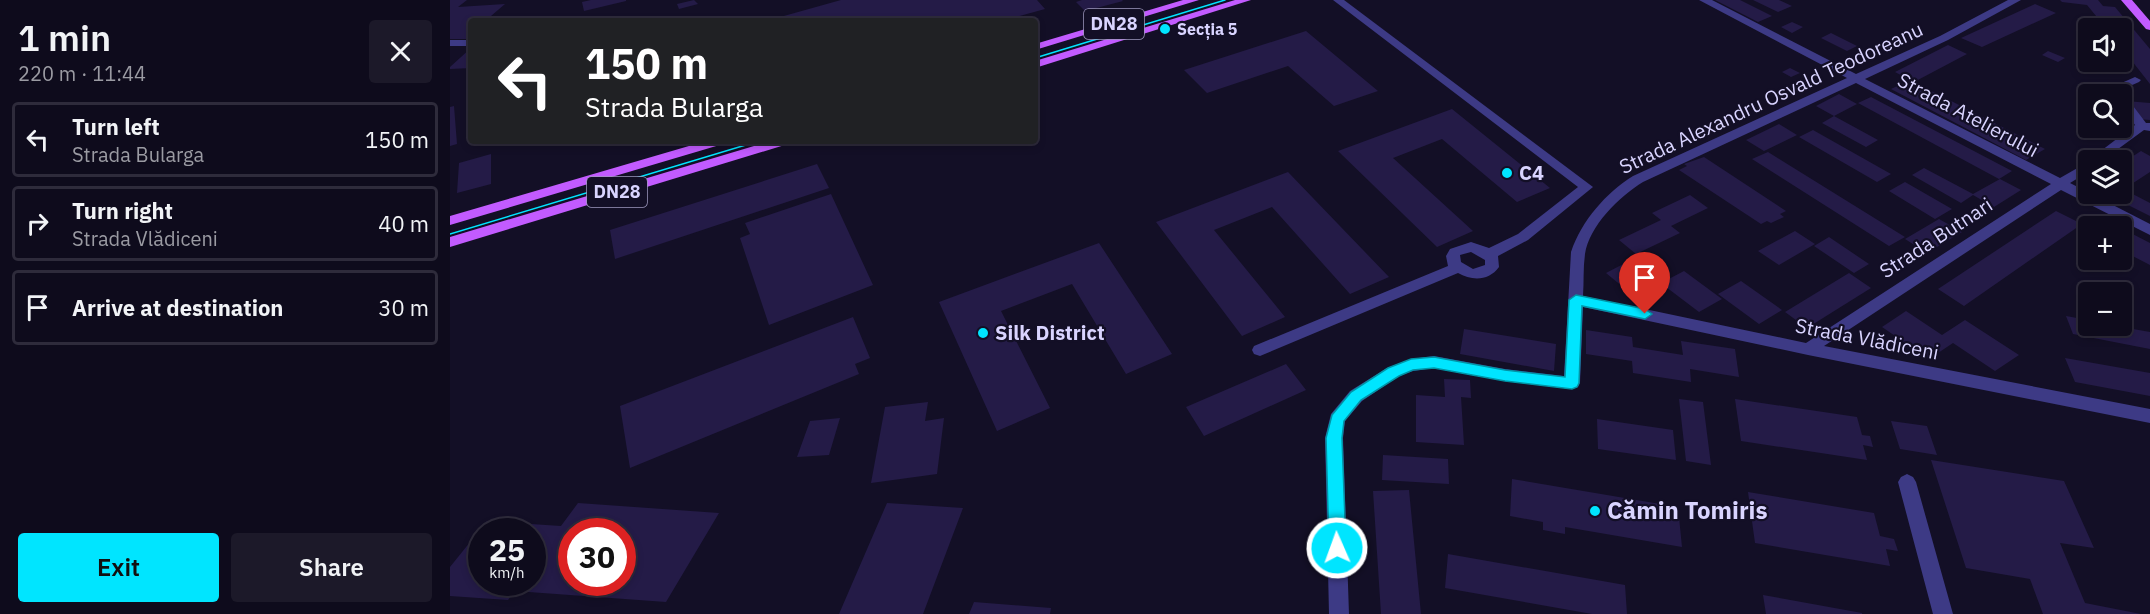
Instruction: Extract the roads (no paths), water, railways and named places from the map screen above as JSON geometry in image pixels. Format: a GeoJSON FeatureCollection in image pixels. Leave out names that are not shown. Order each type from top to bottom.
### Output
{"type":"FeatureCollection","features":[{"type":"Feature","properties":{"kind":"main road","name":"DN28"},"geometry":{"type":"LineString","coordinates":[[1038,46],[1194,0]]}},
{"type":"Feature","properties":{"kind":"main road","name":"DN28"},"geometry":{"type":"LineString","coordinates":[[1038,63],[1246,0]]}},
{"type":"Feature","properties":{"kind":"main road"},"geometry":{"type":"LineString","coordinates":[[2126,0],[2150,27]]}},
{"type":"Feature","properties":{"kind":"main road"},"geometry":{"type":"LineString","coordinates":[[2139,0],[2150,12]]}},
{"type":"Feature","properties":{"kind":"main road","name":"DN28"},"geometry":{"type":"LineString","coordinates":[[450,220],[709,144]]}},
{"type":"Feature","properties":{"kind":"main road","name":"DN28"},"geometry":{"type":"LineString","coordinates":[[450,242],[774,144]]}},
{"type":"Feature","properties":{"kind":"street"},"geometry":{"type":"LineString","coordinates":[[1338,0],[1586,187],[1523,237],[1489,254]]}},
{"type":"Feature","properties":{"kind":"street","name":"Strada Atelierului"},"geometry":{"type":"LineString","coordinates":[[1704,0],[2150,230]]}},
{"type":"Feature","properties":{"kind":"street","name":"Strada Alexandru Osvald Teodoreanu"},"geometry":{"type":"LineString","coordinates":[[1339,614],[1334,438],[1337,419],[1356,396],[1374,382],[1411,364],[1434,362],[1505,375],[1572,383],[1578,252],[1582,240],[1608,202],[1619,191],[1638,179],[1944,38],[2016,0]]}},
{"type":"Feature","properties":{"kind":"street"},"geometry":{"type":"LineString","coordinates":[[450,43],[468,43]]}},
{"type":"Feature","properties":{"kind":"street"},"geometry":{"type":"LineString","coordinates":[[2126,84],[2135,80]]}},
{"type":"Feature","properties":{"kind":"street"},"geometry":{"type":"LineString","coordinates":[[2111,150],[2146,126],[2132,110]]}},
{"type":"Feature","properties":{"kind":"street","name":"Strada Butnari"},"geometry":{"type":"LineString","coordinates":[[1808,349],[2078,173]]}},
{"type":"Feature","properties":{"kind":"street"},"geometry":{"type":"LineString","coordinates":[[1260,350],[1456,268],[1471,274],[1484,273],[1492,267],[1493,262],[1489,254],[1472,247],[1460,249],[1453,256],[1456,268]]}},
{"type":"Feature","properties":{"kind":"street","name":"Strada Vlădiceni"},"geometry":{"type":"LineString","coordinates":[[1576,300],[1808,349],[2150,416]]}},
{"type":"Feature","properties":{"kind":"street"},"geometry":{"type":"LineString","coordinates":[[1906,482],[1942,614]]}},
{"type":"Feature","properties":{"kind":"tram line"},"geometry":{"type":"LineString","coordinates":[[1038,57],[1225,0]]}},
{"type":"Feature","properties":{"kind":"tram line"},"geometry":{"type":"LineString","coordinates":[[450,234],[749,144]]}},
{"type":"Feature","properties":{"kind":"place","name":"Secția 5"},"geometry":{"type":"Point","coordinates":[1165,29]}},
{"type":"Feature","properties":{"kind":"place","name":"C4"},"geometry":{"type":"Point","coordinates":[1507,173]}},
{"type":"Feature","properties":{"kind":"place","name":"Silk District"},"geometry":{"type":"Point","coordinates":[983,333]}},
{"type":"Feature","properties":{"kind":"place","name":"Cămin Tomiris"},"geometry":{"type":"Point","coordinates":[1595,511]}}]}
